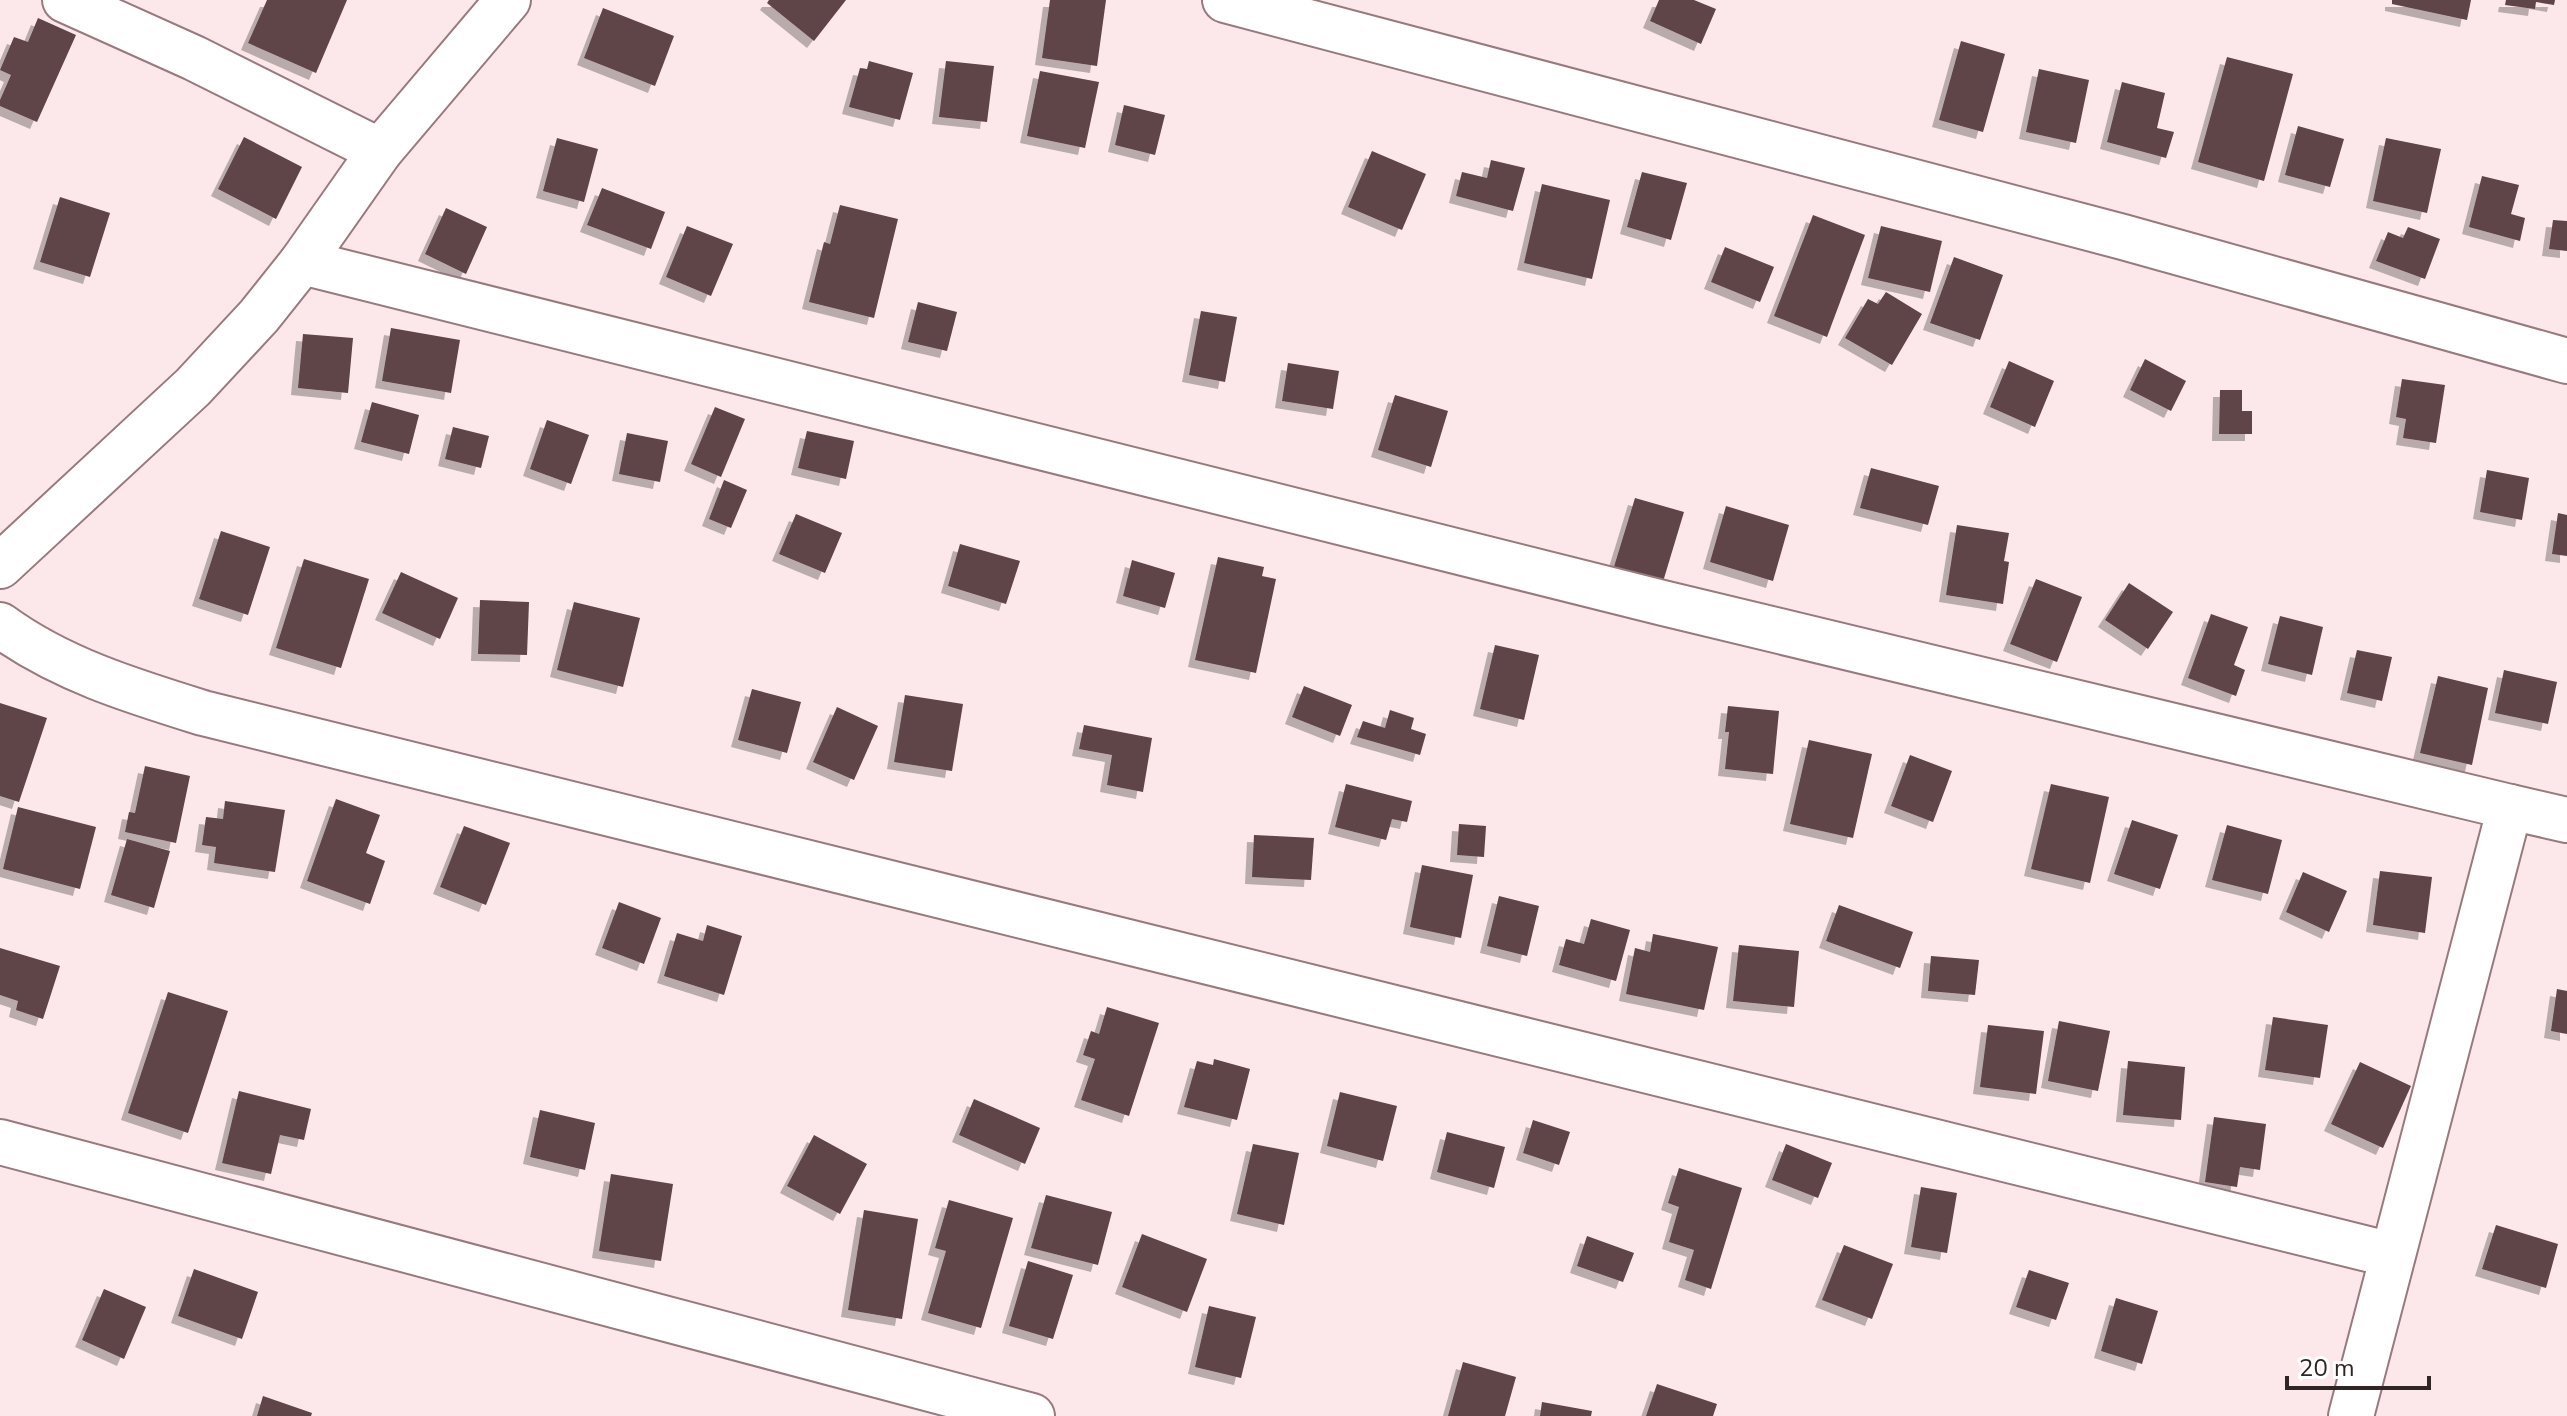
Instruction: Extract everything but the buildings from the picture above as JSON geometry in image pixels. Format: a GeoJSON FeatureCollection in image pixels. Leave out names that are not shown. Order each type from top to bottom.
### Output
{"type":"FeatureCollection","features":[{"type":"Feature","properties":{"kind":"street"},"geometry":{"type":"LineString","coordinates":[[65,0],[194,58],[380,151]]}},
{"type":"Feature","properties":{"kind":"street"},"geometry":{"type":"LineString","coordinates":[[0,566],[193,387],[259,316],[302,262],[380,151],[508,0]]}},
{"type":"Feature","properties":{"kind":"street"},"geometry":{"type":"LineString","coordinates":[[1225,0],[2123,237],[2567,361]]}},
{"type":"Feature","properties":{"kind":"street"},"geometry":{"type":"LineString","coordinates":[[302,262],[1663,603],[2567,820]]}},
{"type":"Feature","properties":{"kind":"street"},"geometry":{"type":"LineString","coordinates":[[0,625],[16,637],[105,682],[203,713],[2392,1255]]}},
{"type":"Feature","properties":{"kind":"street"},"geometry":{"type":"LineString","coordinates":[[2351,1416],[2510,807]]}},
{"type":"Feature","properties":{"kind":"street"},"geometry":{"type":"LineString","coordinates":[[0,1142],[934,1404],[1032,1416]]}}]}
